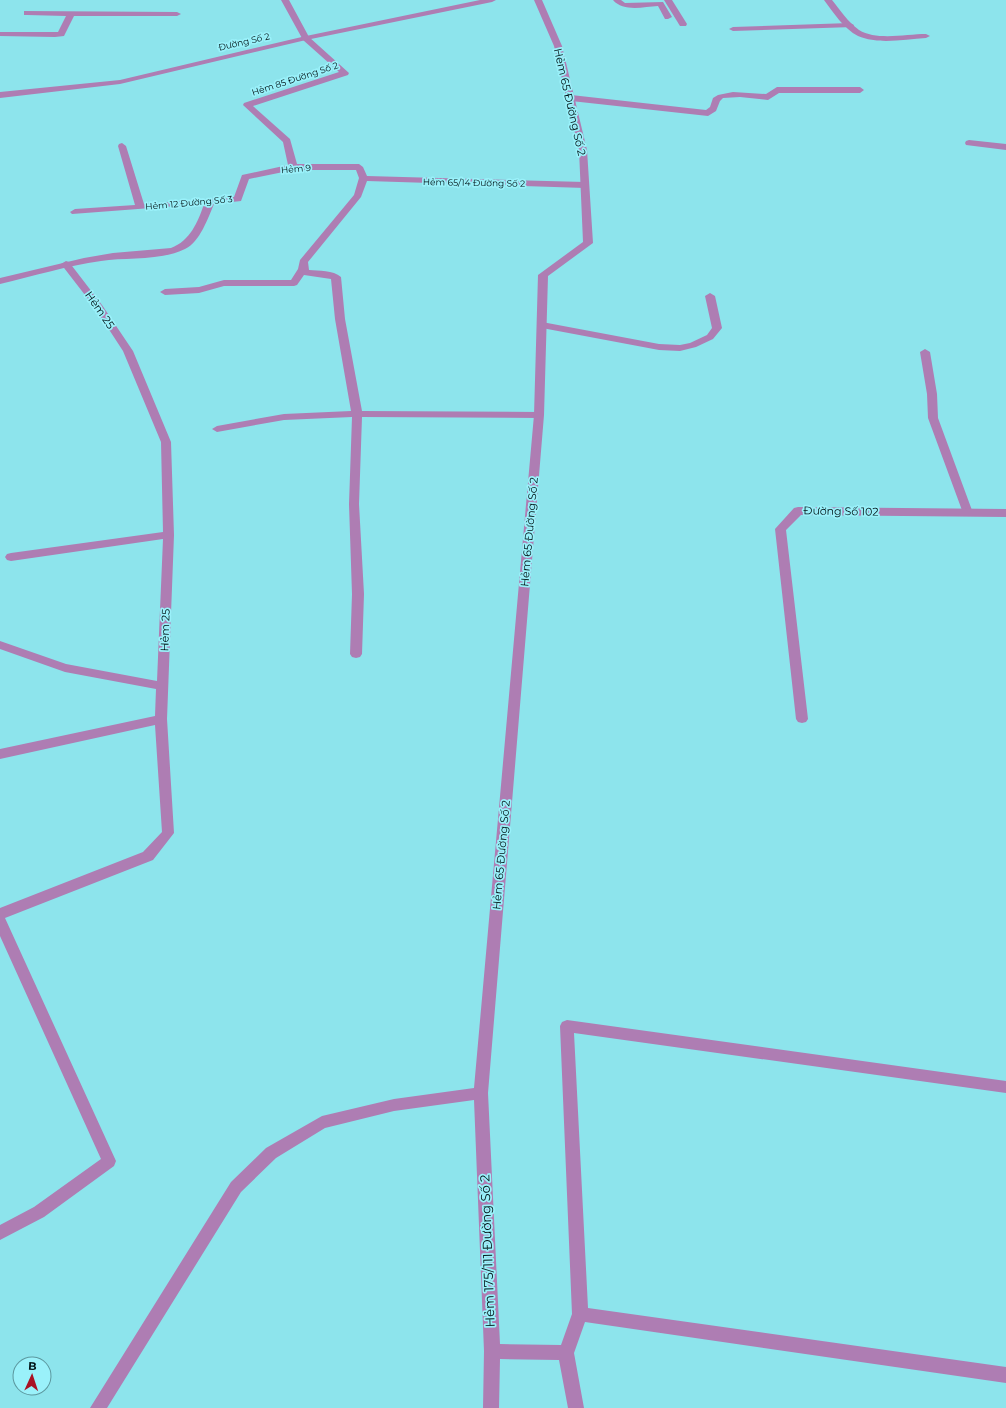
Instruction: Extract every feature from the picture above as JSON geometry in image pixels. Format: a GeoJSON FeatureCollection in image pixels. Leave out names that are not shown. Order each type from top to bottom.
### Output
{"type":"FeatureCollection","features":[{"type":"Feature","properties":{"kind":"street"},"geometry":{"type":"LineString","coordinates":[[285,0],[306,38]]}},
{"type":"Feature","properties":{"kind":"street","name":"Đường Số 2"},"geometry":{"type":"LineString","coordinates":[[0,95],[120,82],[306,38],[492,0]]}},
{"type":"Feature","properties":{"kind":"street","name":"Hẻm 65 Đường Số 2"},"geometry":{"type":"LineString","coordinates":[[481,1093],[539,415],[543,275],[588,243],[583,150],[558,46],[538,0]]}},
{"type":"Feature","properties":{"kind":"street"},"geometry":{"type":"LineString","coordinates":[[617,0],[624,5],[660,4],[668,17]]}},
{"type":"Feature","properties":{"kind":"street"},"geometry":{"type":"LineString","coordinates":[[668,0],[683,24]]}},
{"type":"Feature","properties":{"kind":"street"},"geometry":{"type":"LineString","coordinates":[[828,0],[860,34],[873,37],[926,36]]}},
{"type":"Feature","properties":{"kind":"street"},"geometry":{"type":"LineString","coordinates":[[26,13],[177,14]]}},
{"type":"Feature","properties":{"kind":"street"},"geometry":{"type":"LineString","coordinates":[[0,34],[61,34],[71,14]]}},
{"type":"Feature","properties":{"kind":"street"},"geometry":{"type":"LineString","coordinates":[[733,29],[850,25]]}},
{"type":"Feature","properties":{"kind":"street","name":"Hẻm 85 Đường Số 2"},"geometry":{"type":"LineString","coordinates":[[293,167],[287,141],[247,105],[345,73],[306,38]]}},
{"type":"Feature","properties":{"kind":"street"},"geometry":{"type":"LineString","coordinates":[[571,98],[708,113],[713,110],[716,100],[720,96],[728,94],[768,97],[777,90],[860,90]]}},
{"type":"Feature","properties":{"kind":"street"},"geometry":{"type":"LineString","coordinates":[[969,142],[1006,147]]}},
{"type":"Feature","properties":{"kind":"street","name":"Hẻm 12 Đường Số 3"},"geometry":{"type":"LineString","coordinates":[[122,146],[140,207]]}},
{"type":"Feature","properties":{"kind":"street","name":"Hẻm 9"},"geometry":{"type":"LineString","coordinates":[[238,199],[245,177],[293,167],[359,166],[363,178]]}},
{"type":"Feature","properties":{"kind":"street"},"geometry":{"type":"LineString","coordinates":[[165,292],[199,290],[224,283],[294,282],[303,269],[303,262],[358,194],[363,178]]}},
{"type":"Feature","properties":{"kind":"street","name":"Hẻm 65/14 Đường Số 2"},"geometry":{"type":"LineString","coordinates":[[363,178],[420,181],[586,185]]}},
{"type":"Feature","properties":{"kind":"street","name":"Hẻm 12 Đường Số 3"},"geometry":{"type":"LineString","coordinates":[[75,212],[238,199]]}},
{"type":"Feature","properties":{"kind":"street"},"geometry":{"type":"LineString","coordinates":[[0,281],[66,264],[112,256],[157,252],[183,246],[190,241],[207,210],[210,201]]}},
{"type":"Feature","properties":{"kind":"street","name":"Hẻm 25"},"geometry":{"type":"LineString","coordinates":[[0,914],[148,856],[168,833],[162,719],[162,686],[169,535],[166,442],[128,350],[99,307],[66,264]]}},
{"type":"Feature","properties":{"kind":"street"},"geometry":{"type":"LineString","coordinates":[[303,269],[306,273],[326,274],[336,277],[340,319],[357,414],[354,504],[358,594],[356,654]]}},
{"type":"Feature","properties":{"kind":"street"},"geometry":{"type":"LineString","coordinates":[[542,325],[635,344],[680,348],[710,337],[717,328],[710,296]]}},
{"type":"Feature","properties":{"kind":"street"},"geometry":{"type":"LineString","coordinates":[[925,352],[932,394],[933,418],[968,513]]}},
{"type":"Feature","properties":{"kind":"street"},"geometry":{"type":"LineString","coordinates":[[217,429],[284,417],[357,414],[539,415]]}},
{"type":"Feature","properties":{"kind":"street","name":"Đường Số 102"},"geometry":{"type":"LineString","coordinates":[[802,719],[780,529],[798,511],[1006,513]]}},
{"type":"Feature","properties":{"kind":"street"},"geometry":{"type":"LineString","coordinates":[[10,557],[169,535]]}},
{"type":"Feature","properties":{"kind":"street"},"geometry":{"type":"LineString","coordinates":[[0,645],[65,668],[162,686]]}},
{"type":"Feature","properties":{"kind":"street"},"geometry":{"type":"LineString","coordinates":[[0,754],[162,719]]}},
{"type":"Feature","properties":{"kind":"street"},"geometry":{"type":"LineString","coordinates":[[0,921],[109,1161],[39,1212],[0,1232]]}},
{"type":"Feature","properties":{"kind":"street"},"geometry":{"type":"LineString","coordinates":[[576,1408],[566,1353],[580,1314],[567,1026],[1006,1087]]}},
{"type":"Feature","properties":{"kind":"street"},"geometry":{"type":"LineString","coordinates":[[98,1408],[236,1187],[271,1153],[322,1122],[394,1105],[481,1093]]}},
{"type":"Feature","properties":{"kind":"street","name":"Hẻm 175/111 Đường Số 2"},"geometry":{"type":"LineString","coordinates":[[481,1093],[492,1351],[491,1408]]}},
{"type":"Feature","properties":{"kind":"street"},"geometry":{"type":"LineString","coordinates":[[580,1314],[1006,1375]]}},
{"type":"Feature","properties":{"kind":"street"},"geometry":{"type":"LineString","coordinates":[[492,1351],[566,1353]]}}]}
